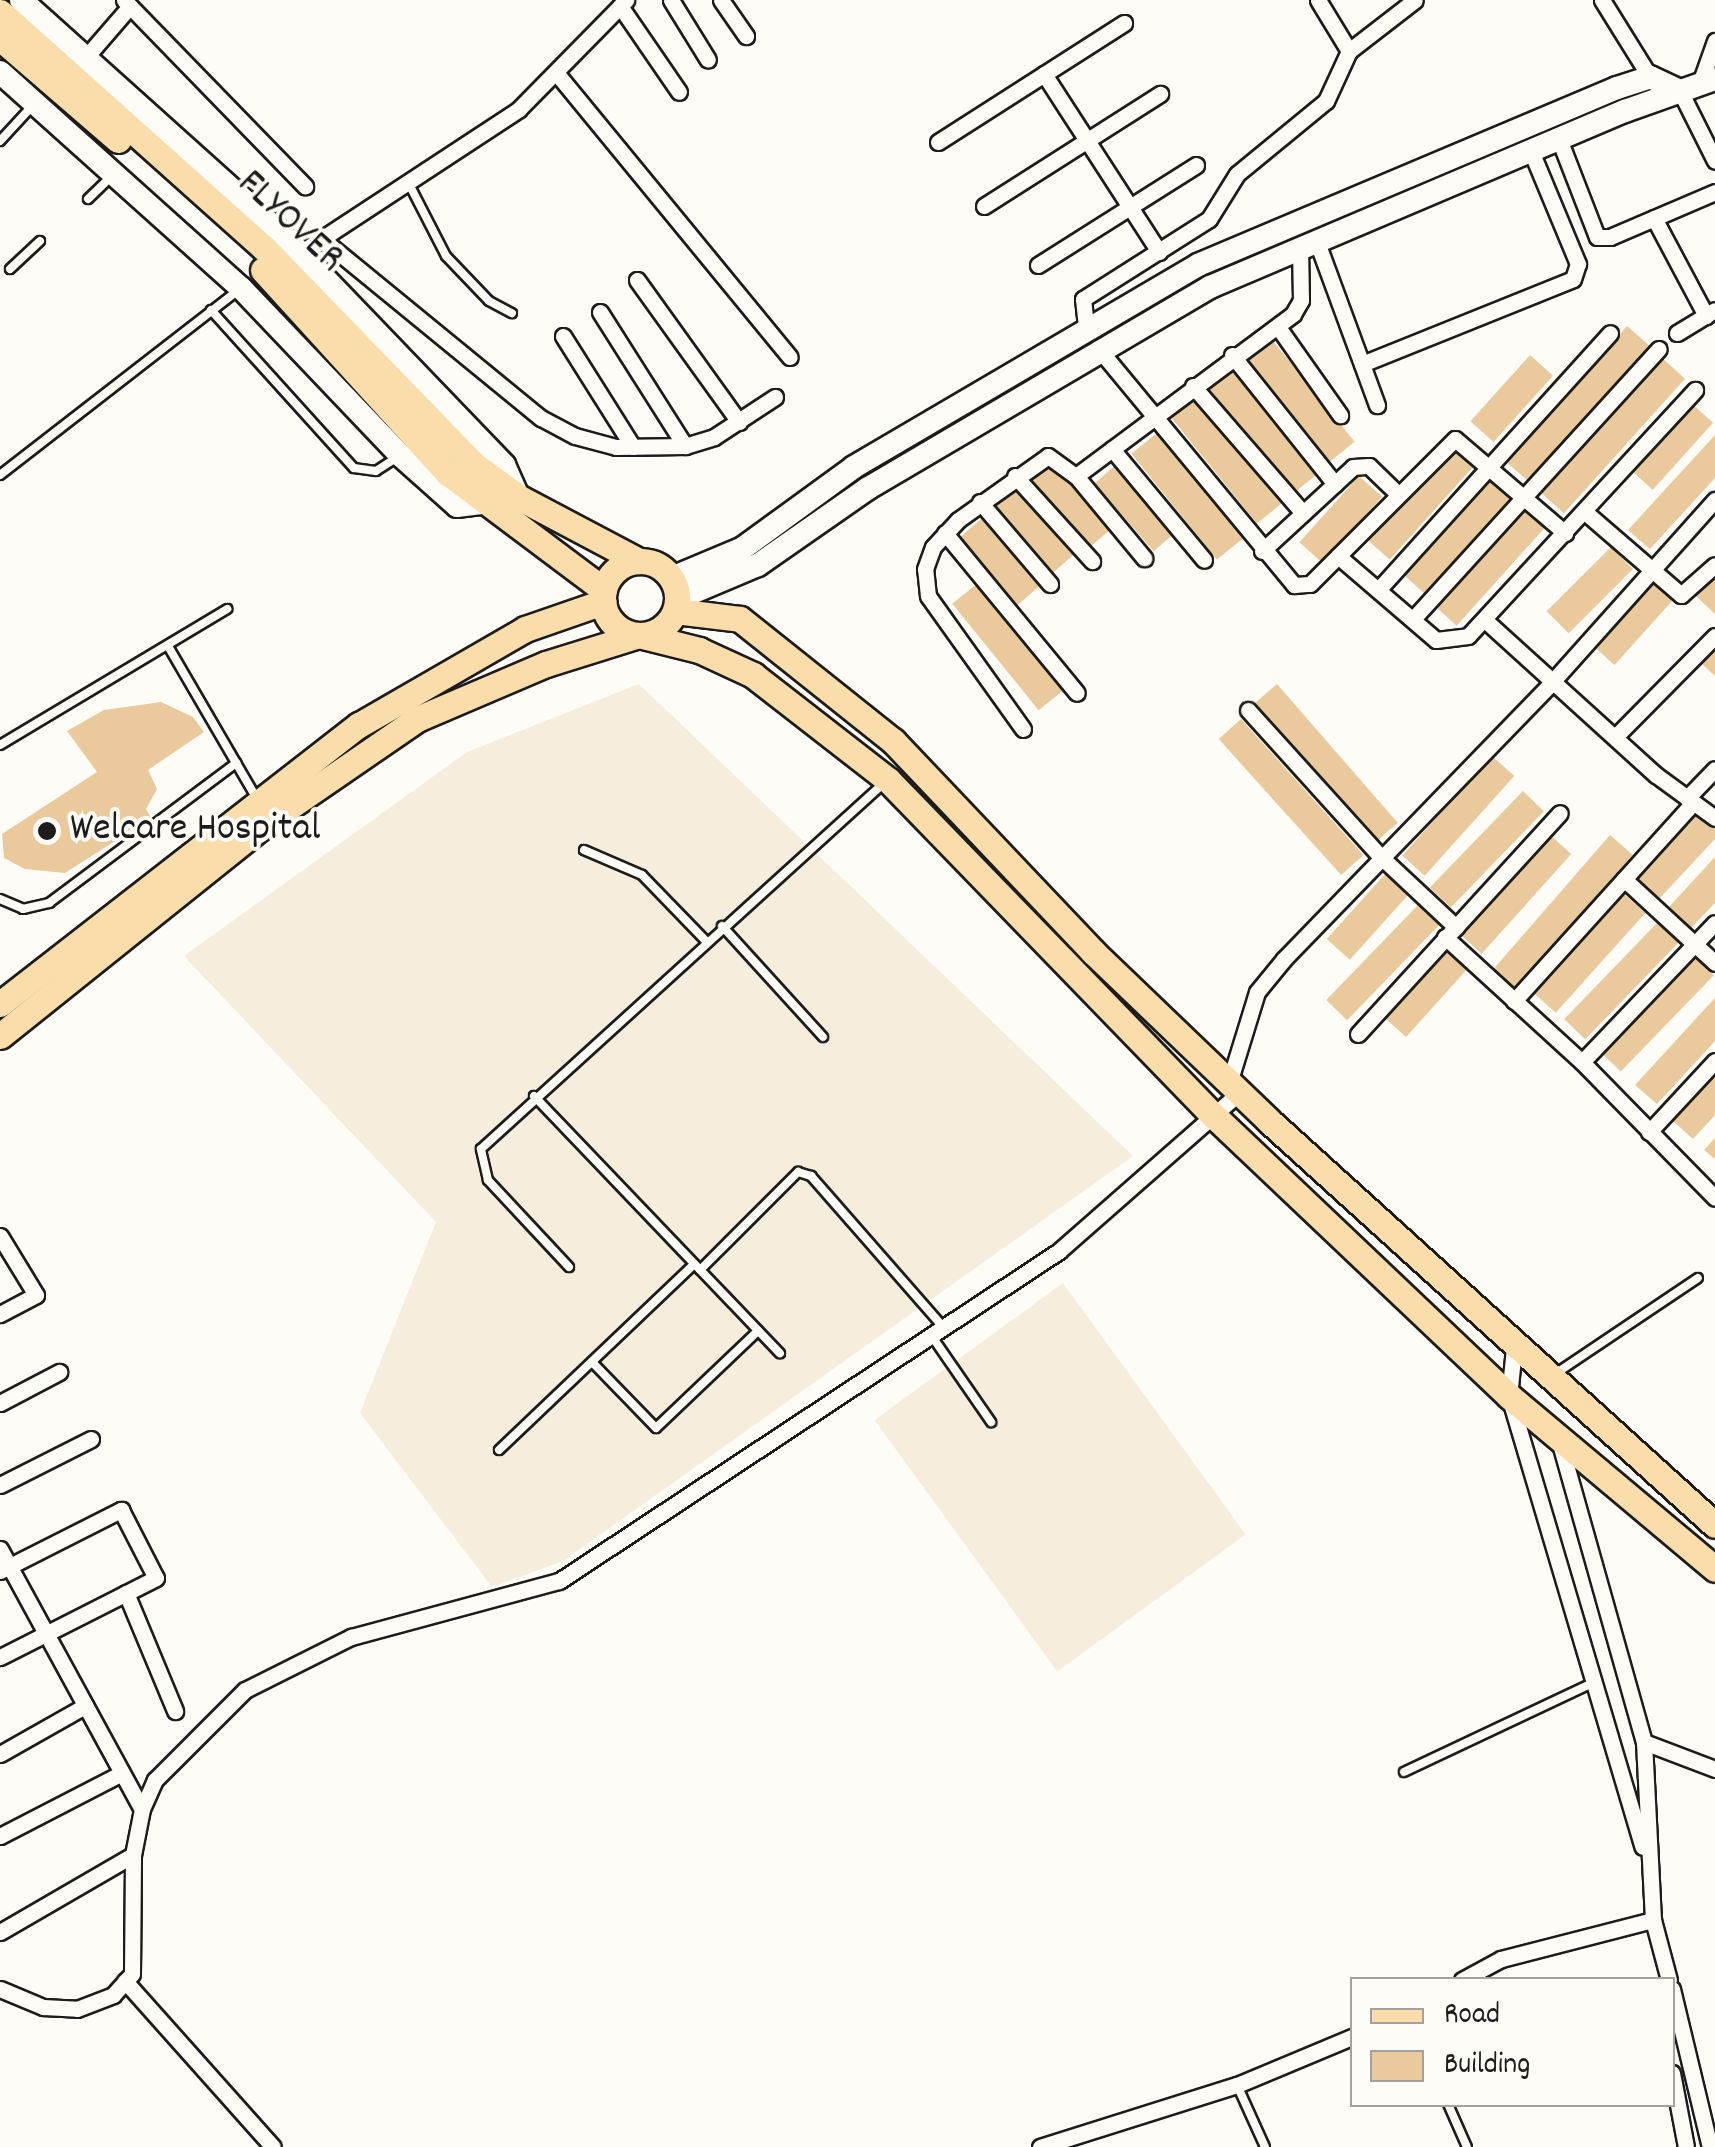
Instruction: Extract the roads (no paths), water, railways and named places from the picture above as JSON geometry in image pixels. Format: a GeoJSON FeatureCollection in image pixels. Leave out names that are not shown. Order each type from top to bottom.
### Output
{"type":"FeatureCollection","features":[{"type":"Feature","properties":{"kind":"main road","name":"FLYOVER"},"geometry":{"type":"LineString","coordinates":[[0,12],[264,248],[460,468],[481,503],[603,596]]}},
{"type":"Feature","properties":{"kind":"main road","name":"FLYOVER"},"geometry":{"type":"LineString","coordinates":[[0,38],[268,274],[460,468],[639,561]]}},
{"type":"Feature","properties":{"kind":"main road"},"geometry":{"type":"LineString","coordinates":[[1715,1524],[1552,1377],[1514,1348],[1234,1088],[1093,952],[982,829],[826,684],[740,619],[675,596],[639,561],[611,576],[603,596],[611,622],[639,635],[728,660],[888,780],[1214,1116],[1509,1396],[1715,1568]]}},
{"type":"Feature","properties":{"kind":"main road"},"geometry":{"type":"LineString","coordinates":[[4,1018],[264,810],[359,725],[476,655],[561,612],[603,596]]}},
{"type":"Feature","properties":{"kind":"main road"},"geometry":{"type":"LineString","coordinates":[[264,810],[435,710],[546,664],[661,628],[675,596]]}},
{"type":"Feature","properties":{"kind":"street"},"geometry":{"type":"LineString","coordinates":[[22,0],[300,253],[504,464],[518,497]]}},
{"type":"Feature","properties":{"kind":"street"},"geometry":{"type":"LineString","coordinates":[[670,0],[708,60]]}},
{"type":"Feature","properties":{"kind":"street"},"geometry":{"type":"LineString","coordinates":[[721,0],[746,36]]}},
{"type":"Feature","properties":{"kind":"street"},"geometry":{"type":"LineString","coordinates":[[1318,0],[1349,51]]}},
{"type":"Feature","properties":{"kind":"street"},"geometry":{"type":"LineString","coordinates":[[1602,0],[1650,77]]}},
{"type":"Feature","properties":{"kind":"street"},"geometry":{"type":"LineString","coordinates":[[1086,326],[1083,298],[1209,219],[1237,174],[1308,120],[1326,101],[1349,51],[1410,2]]}},
{"type":"Feature","properties":{"kind":"street"},"geometry":{"type":"LineString","coordinates":[[86,57],[127,3],[305,186]]}},
{"type":"Feature","properties":{"kind":"street"},"geometry":{"type":"LineString","coordinates":[[300,253],[408,183],[558,76],[623,3],[680,92]]}},
{"type":"Feature","properties":{"kind":"street"},"geometry":{"type":"LineString","coordinates":[[938,142],[1124,23]]}},
{"type":"Feature","properties":{"kind":"street"},"geometry":{"type":"LineString","coordinates":[[1715,41],[1698,85],[1715,161]]}},
{"type":"Feature","properties":{"kind":"street"},"geometry":{"type":"LineString","coordinates":[[0,72],[241,288],[400,455],[457,506],[481,503]]}},
{"type":"Feature","properties":{"kind":"street"},"geometry":{"type":"LineString","coordinates":[[1044,74],[1159,252]]}},
{"type":"Feature","properties":{"kind":"street"},"geometry":{"type":"LineString","coordinates":[[558,76],[790,357]]}},
{"type":"Feature","properties":{"kind":"street"},"geometry":{"type":"LineString","coordinates":[[675,596],[854,468],[1086,326],[1198,265],[1650,77],[1698,85]]}},
{"type":"Feature","properties":{"kind":"street"},"geometry":{"type":"LineString","coordinates":[[675,596],[758,565],[867,489],[1098,348],[1210,287],[1530,151],[1698,85]]}},
{"type":"Feature","properties":{"kind":"street"},"geometry":{"type":"LineString","coordinates":[[984,206],[1160,94]]}},
{"type":"Feature","properties":{"kind":"street"},"geometry":{"type":"LineString","coordinates":[[1559,139],[1596,237],[1715,192]]}},
{"type":"Feature","properties":{"kind":"street"},"geometry":{"type":"LineString","coordinates":[[1362,364],[1573,279],[1578,264],[1530,151]]}},
{"type":"Feature","properties":{"kind":"street"},"geometry":{"type":"LineString","coordinates":[[1038,264],[1196,165]]}},
{"type":"Feature","properties":{"kind":"street"},"geometry":{"type":"LineString","coordinates":[[1654,218],[1710,313],[1677,333]]}},
{"type":"Feature","properties":{"kind":"street"},"geometry":{"type":"LineString","coordinates":[[322,238],[541,418],[575,436],[633,447],[686,446],[739,422],[776,397]]}},
{"type":"Feature","properties":{"kind":"street"},"geometry":{"type":"LineString","coordinates":[[1076,476],[1232,355],[1278,327],[1301,300],[1308,245]]}},
{"type":"Feature","properties":{"kind":"street"},"geometry":{"type":"LineString","coordinates":[[1308,245],[1377,405]]}},
{"type":"Feature","properties":{"kind":"street"},"geometry":{"type":"LineString","coordinates":[[637,280],[739,422]]}},
{"type":"Feature","properties":{"kind":"street"},"geometry":{"type":"LineString","coordinates":[[600,312],[686,446]]}},
{"type":"Feature","properties":{"kind":"street"},"geometry":{"type":"LineString","coordinates":[[1278,327],[1340,415]]}},
{"type":"Feature","properties":{"kind":"street"},"geometry":{"type":"LineString","coordinates":[[1378,590],[1610,333]]}},
{"type":"Feature","properties":{"kind":"street"},"geometry":{"type":"LineString","coordinates":[[562,336],[633,447]]}},
{"type":"Feature","properties":{"kind":"street"},"geometry":{"type":"LineString","coordinates":[[1098,348],[1287,582],[1302,586],[1338,556],[1455,438],[1526,495],[1565,533]]}},
{"type":"Feature","properties":{"kind":"street"},"geometry":{"type":"LineString","coordinates":[[1413,618],[1658,349]]}},
{"type":"Feature","properties":{"kind":"street"},"geometry":{"type":"LineString","coordinates":[[1232,355],[1335,484]]}},
{"type":"Feature","properties":{"kind":"street"},"geometry":{"type":"LineString","coordinates":[[1194,386],[1303,514]]}},
{"type":"Feature","properties":{"kind":"street"},"geometry":{"type":"LineString","coordinates":[[1338,556],[1436,640],[1452,641],[1486,621],[1695,390]]}},
{"type":"Feature","properties":{"kind":"street"},"geometry":{"type":"LineString","coordinates":[[1112,449],[1204,560]]}},
{"type":"Feature","properties":{"kind":"street"},"geometry":{"type":"LineString","coordinates":[[1023,729],[928,596],[924,569],[945,533],[980,502],[1048,456],[1076,476],[1144,558]]}},
{"type":"Feature","properties":{"kind":"street"},"geometry":{"type":"LineString","coordinates":[[1262,551],[1362,463],[1398,494]]}},
{"type":"Feature","properties":{"kind":"street"},"geometry":{"type":"LineString","coordinates":[[1015,476],[1092,561]]}},
{"type":"Feature","properties":{"kind":"street"},"geometry":{"type":"LineString","coordinates":[[0,1989],[43,2007],[77,2009],[113,1996],[126,1981],[136,1944],[132,1854],[142,1809],[155,1780],[246,1690],[351,1638],[559,1581],[1058,1251],[1214,1116],[1234,1088],[1257,992],[1380,856],[1553,681],[1715,500]]}},
{"type":"Feature","properties":{"kind":"street"},"geometry":{"type":"LineString","coordinates":[[980,502],[1050,584]]}},
{"type":"Feature","properties":{"kind":"street"},"geometry":{"type":"LineString","coordinates":[[1584,512],[1686,595],[1715,565]]}},
{"type":"Feature","properties":{"kind":"street"},"geometry":{"type":"LineString","coordinates":[[945,533],[1077,693]]}},
{"type":"Feature","properties":{"kind":"street"},"geometry":{"type":"LineString","coordinates":[[1486,621],[1615,737],[1715,818]]}},
{"type":"Feature","properties":{"kind":"street"},"geometry":{"type":"LineString","coordinates":[[1615,737],[1715,636]]}},
{"type":"Feature","properties":{"kind":"street"},"geometry":{"type":"LineString","coordinates":[[1248,710],[1514,1000],[1582,1062],[1715,1198]]}},
{"type":"Feature","properties":{"kind":"street"},"geometry":{"type":"LineString","coordinates":[[1514,1000],[1624,879],[1715,769]]}},
{"type":"Feature","properties":{"kind":"street"},"geometry":{"type":"LineString","coordinates":[[1358,1034],[1560,813]]}},
{"type":"Feature","properties":{"kind":"street"},"geometry":{"type":"LineString","coordinates":[[1624,879],[1715,963]]}},
{"type":"Feature","properties":{"kind":"street"},"geometry":{"type":"LineString","coordinates":[[1582,1062],[1715,923]]}},
{"type":"Feature","properties":{"kind":"street"},"geometry":{"type":"LineString","coordinates":[[1650,1132],[1715,1060]]}},
{"type":"Feature","properties":{"kind":"street"},"geometry":{"type":"LineString","coordinates":[[0,1236],[36,1295],[0,1314]]}},
{"type":"Feature","properties":{"kind":"street"},"geometry":{"type":"LineString","coordinates":[[1514,1348],[1509,1396],[1651,1870]]}},
{"type":"Feature","properties":{"kind":"street"},"geometry":{"type":"LineString","coordinates":[[0,1403],[59,1372]]}},
{"type":"Feature","properties":{"kind":"street"},"geometry":{"type":"LineString","coordinates":[[1558,1436],[1644,1742],[1653,1920],[1665,1974]]}},
{"type":"Feature","properties":{"kind":"street"},"geometry":{"type":"LineString","coordinates":[[0,1485],[91,1439]]}},
{"type":"Feature","properties":{"kind":"street"},"geometry":{"type":"LineString","coordinates":[[0,1657],[156,1578],[121,1510],[5,1568]]}},
{"type":"Feature","properties":{"kind":"street"},"geometry":{"type":"LineString","coordinates":[[0,1550],[5,1568],[46,1634],[142,1809]]}},
{"type":"Feature","properties":{"kind":"street"},"geometry":{"type":"LineString","coordinates":[[126,1593],[175,1711]]}},
{"type":"Feature","properties":{"kind":"street"},"geometry":{"type":"LineString","coordinates":[[0,1754],[86,1706]]}},
{"type":"Feature","properties":{"kind":"street"},"geometry":{"type":"LineString","coordinates":[[1644,1742],[1715,1768]]}},
{"type":"Feature","properties":{"kind":"street"},"geometry":{"type":"LineString","coordinates":[[0,1836],[122,1773]]}},
{"type":"Feature","properties":{"kind":"street"},"geometry":{"type":"LineString","coordinates":[[0,1932],[132,1854]]}},
{"type":"Feature","properties":{"kind":"street"},"geometry":{"type":"LineString","coordinates":[[1467,1977],[1501,1958],[1653,1920]]}},
{"type":"Feature","properties":{"kind":"street"},"geometry":{"type":"LineString","coordinates":[[126,1981],[273,2147]]}},
{"type":"Feature","properties":{"kind":"street"},"geometry":{"type":"LineString","coordinates":[[1675,2001],[1710,2147]]}},
{"type":"Feature","properties":{"kind":"street"},"geometry":{"type":"LineString","coordinates":[[1040,2147],[1237,2085],[1350,2038]]}},
{"type":"Feature","properties":{"kind":"street"},"geometry":{"type":"LineString","coordinates":[[1675,2089],[1686,2147]]}},
{"type":"Feature","properties":{"kind":"lane"},"geometry":{"type":"LineString","coordinates":[[0,142],[35,103]]}},
{"type":"Feature","properties":{"kind":"lane"},"geometry":{"type":"LineString","coordinates":[[88,198],[115,174]]}},
{"type":"Feature","properties":{"kind":"lane"},"geometry":{"type":"LineString","coordinates":[[408,183],[446,256],[489,301],[512,313]]}},
{"type":"Feature","properties":{"kind":"lane"},"geometry":{"type":"LineString","coordinates":[[10,268],[40,241]]}},
{"type":"Feature","properties":{"kind":"lane"},"geometry":{"type":"LineString","coordinates":[[0,475],[241,288]]}},
{"type":"Feature","properties":{"kind":"lane"},"geometry":{"type":"LineString","coordinates":[[211,310],[354,468],[376,472],[400,455]]}},
{"type":"Feature","properties":{"kind":"lane"},"geometry":{"type":"LineString","coordinates":[[0,745],[226,609]]}},
{"type":"Feature","properties":{"kind":"lane"},"geometry":{"type":"LineString","coordinates":[[168,646],[264,810]]}},
{"type":"Feature","properties":{"kind":"lane"},"geometry":{"type":"LineString","coordinates":[[0,899],[23,908],[49,903],[236,763]]}},
{"type":"Feature","properties":{"kind":"lane"},"geometry":{"type":"LineString","coordinates":[[569,1267],[488,1180],[481,1161],[494,1132],[888,780]]}},
{"type":"Feature","properties":{"kind":"lane"},"geometry":{"type":"LineString","coordinates":[[584,850],[642,875],[705,940]]}},
{"type":"Feature","properties":{"kind":"lane"},"geometry":{"type":"LineString","coordinates":[[722,926],[823,1037]]}},
{"type":"Feature","properties":{"kind":"lane"},"geometry":{"type":"LineString","coordinates":[[534,1096],[780,1353]]}},
{"type":"Feature","properties":{"kind":"lane"},"geometry":{"type":"LineString","coordinates":[[499,1450],[798,1172],[811,1176],[937,1331],[991,1422]]}},
{"type":"Feature","properties":{"kind":"lane"},"geometry":{"type":"LineString","coordinates":[[1552,1377],[1698,1278]]}},
{"type":"Feature","properties":{"kind":"lane"},"geometry":{"type":"LineString","coordinates":[[592,1362],[656,1428],[666,1425],[758,1331]]}},
{"type":"Feature","properties":{"kind":"lane"},"geometry":{"type":"LineString","coordinates":[[1404,1772],[1596,1681]]}},
{"type":"Feature","properties":{"kind":"lane"},"geometry":{"type":"LineString","coordinates":[[1237,2085],[1265,2147]]}},
{"type":"Feature","properties":{"kind":"lane"},"geometry":{"type":"LineString","coordinates":[[1449,2107],[1467,2147]]}},
{"type":"Feature","properties":{"kind":"place","name":"Welcare Hospital"},"geometry":{"type":"Point","coordinates":[47,831]}}]}
